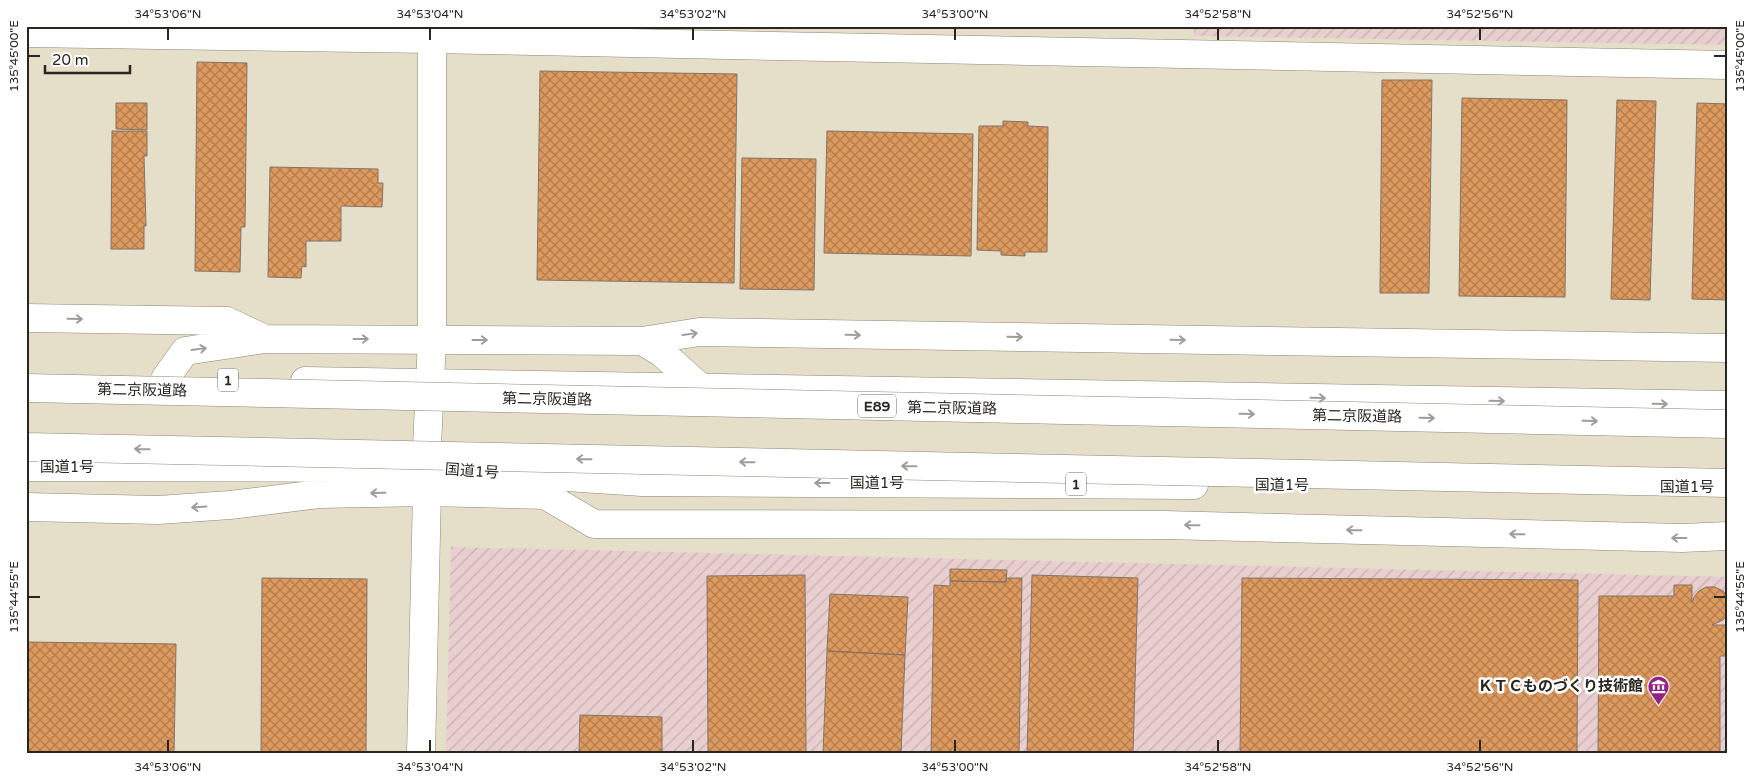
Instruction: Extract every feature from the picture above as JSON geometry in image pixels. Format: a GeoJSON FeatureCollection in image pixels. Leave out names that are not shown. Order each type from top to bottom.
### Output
{"type":"FeatureCollection","features":[{"type":"Feature","properties":{"kind":"main road"},"geometry":{"type":"LineString","coordinates":[[26,33],[431,33],[1728,65]]}},
{"type":"Feature","properties":{"kind":"main road"},"geometry":{"type":"LineString","coordinates":[[421,754],[426,480],[432,340],[431,33]]}},
{"type":"Feature","properties":{"kind":"main road"},"geometry":{"type":"LineString","coordinates":[[26,318],[227,322],[265,339]]}},
{"type":"Feature","properties":{"kind":"main road"},"geometry":{"type":"LineString","coordinates":[[165,379],[185,351],[265,339],[642,341],[699,332],[1728,348]]}},
{"type":"Feature","properties":{"kind":"main road"},"geometry":{"type":"LineString","coordinates":[[642,341],[662,353],[700,386]]}},
{"type":"Feature","properties":{"kind":"main road","name":"1"},"geometry":{"type":"LineString","coordinates":[[26,376],[1728,405]]}},
{"type":"Feature","properties":{"kind":"main road","name":"第二京阪道路"},"geometry":{"type":"LineString","coordinates":[[26,388],[1728,424]]}},
{"type":"Feature","properties":{"kind":"main road"},"geometry":{"type":"LineString","coordinates":[[1698,404],[1728,396]]}},
{"type":"Feature","properties":{"kind":"main road"},"geometry":{"type":"LineString","coordinates":[[26,447],[1728,483]]}},
{"type":"Feature","properties":{"kind":"main road","name":"国道1号"},"geometry":{"type":"LineString","coordinates":[[26,467],[134,467],[426,480],[1728,487]]}},
{"type":"Feature","properties":{"kind":"main road"},"geometry":{"type":"LineString","coordinates":[[134,467],[209,485],[242,504]]}},
{"type":"Feature","properties":{"kind":"main road"},"geometry":{"type":"LineString","coordinates":[[26,507],[158,510],[242,504],[426,480],[545,495],[624,490],[642,482]]}},
{"type":"Feature","properties":{"kind":"main road"},"geometry":{"type":"LineString","coordinates":[[545,495],[594,524],[1164,525],[1682,538],[1728,536]]}},
{"type":"Feature","properties":{"kind":"shaded area"},"geometry":{"type":"Polygon","coordinates":[[[1194,26],[1728,26],[1728,45],[1193,36],[1194,26]]]}},
{"type":"Feature","properties":{"kind":"shaded area"},"geometry":{"type":"Polygon","coordinates":[[[451,547],[1728,577],[1728,754],[446,754],[451,547]]]}},
{"type":"Feature","properties":{"kind":"building"},"geometry":{"type":"Polygon","coordinates":[[[197,62],[247,63],[245,227],[241,227],[240,272],[195,271],[197,62]]]}},
{"type":"Feature","properties":{"kind":"building"},"geometry":{"type":"Polygon","coordinates":[[[540,71],[737,74],[734,283],[537,280],[540,71]]]}},
{"type":"Feature","properties":{"kind":"building"},"geometry":{"type":"Polygon","coordinates":[[[1382,80],[1432,80],[1429,293],[1380,293],[1382,80]]]}},
{"type":"Feature","properties":{"kind":"building"},"geometry":{"type":"Polygon","coordinates":[[[1462,98],[1567,100],[1565,297],[1459,296],[1462,98]]]}},
{"type":"Feature","properties":{"kind":"building"},"geometry":{"type":"Polygon","coordinates":[[[1617,100],[1656,101],[1650,300],[1611,299],[1617,100]]]}},
{"type":"Feature","properties":{"kind":"building"},"geometry":{"type":"Polygon","coordinates":[[[116,103],[147,103],[147,130],[116,129],[116,103]]]}},
{"type":"Feature","properties":{"kind":"building"},"geometry":{"type":"Polygon","coordinates":[[[1697,103],[1728,104],[1728,300],[1692,299],[1697,103]]]}},
{"type":"Feature","properties":{"kind":"building"},"geometry":{"type":"Polygon","coordinates":[[[1003,121],[1028,122],[1028,126],[1048,127],[1047,252],[1025,252],[1025,256],[1001,255],[1001,251],[977,250],[979,126],[1003,126],[1003,121]]]}},
{"type":"Feature","properties":{"kind":"building"},"geometry":{"type":"Polygon","coordinates":[[[112,131],[147,131],[147,156],[144,156],[146,226],[144,226],[144,249],[111,249],[112,131]]]}},
{"type":"Feature","properties":{"kind":"building"},"geometry":{"type":"Polygon","coordinates":[[[827,131],[973,134],[971,256],[824,253],[827,131]]]}},
{"type":"Feature","properties":{"kind":"building"},"geometry":{"type":"Polygon","coordinates":[[[742,158],[816,159],[814,290],[740,289],[742,158]]]}},
{"type":"Feature","properties":{"kind":"building"},"geometry":{"type":"Polygon","coordinates":[[[270,167],[378,169],[378,183],[383,183],[382,207],[341,206],[341,241],[306,241],[306,267],[302,266],[301,278],[268,277],[270,167]]]}},
{"type":"Feature","properties":{"kind":"building"},"geometry":{"type":"Polygon","coordinates":[[[950,569],[1007,570],[1006,582],[950,581],[950,569]]]}},
{"type":"Feature","properties":{"kind":"building"},"geometry":{"type":"Polygon","coordinates":[[[805,575],[806,754],[708,754],[707,576],[805,575]]]}},
{"type":"Feature","properties":{"kind":"building"},"geometry":{"type":"Polygon","coordinates":[[[1032,575],[1138,578],[1133,754],[1027,754],[1032,575]]]}},
{"type":"Feature","properties":{"kind":"building"},"geometry":{"type":"Polygon","coordinates":[[[262,578],[367,579],[366,754],[261,754],[262,578]]]}},
{"type":"Feature","properties":{"kind":"building"},"geometry":{"type":"Polygon","coordinates":[[[1006,578],[1022,578],[1019,754],[931,754],[934,585],[950,586],[950,581],[1006,582],[1006,578]]]}},
{"type":"Feature","properties":{"kind":"building"},"geometry":{"type":"Polygon","coordinates":[[[1242,578],[1578,580],[1577,754],[1240,754],[1242,578]]]}},
{"type":"Feature","properties":{"kind":"building","name":"ＫＴＣものづくり技術館"},"geometry":{"type":"Polygon","coordinates":[[[1674,585],[1692,585],[1692,603],[1699,591],[1706,587],[1715,587],[1723,591],[1728,597],[1728,613],[1723,620],[1712,625],[1728,625],[1728,656],[1720,656],[1720,754],[1598,754],[1599,596],[1674,596],[1674,585]]]}},
{"type":"Feature","properties":{"kind":"building"},"geometry":{"type":"Polygon","coordinates":[[[830,594],[908,597],[905,655],[827,651],[830,594]]]}},
{"type":"Feature","properties":{"kind":"building"},"geometry":{"type":"Polygon","coordinates":[[[28,642],[176,644],[174,754],[26,754],[28,642]]]}},
{"type":"Feature","properties":{"kind":"building"},"geometry":{"type":"Polygon","coordinates":[[[827,651],[905,655],[901,754],[823,754],[827,651]]]}},
{"type":"Feature","properties":{"kind":"building"},"geometry":{"type":"Polygon","coordinates":[[[580,715],[662,717],[662,754],[579,754],[580,715]]]}},
{"type":"Feature","properties":{"kind":"place","name":"ＫＴＣものづくり技術館"},"geometry":{"type":"Point","coordinates":[1659,705]}}]}
